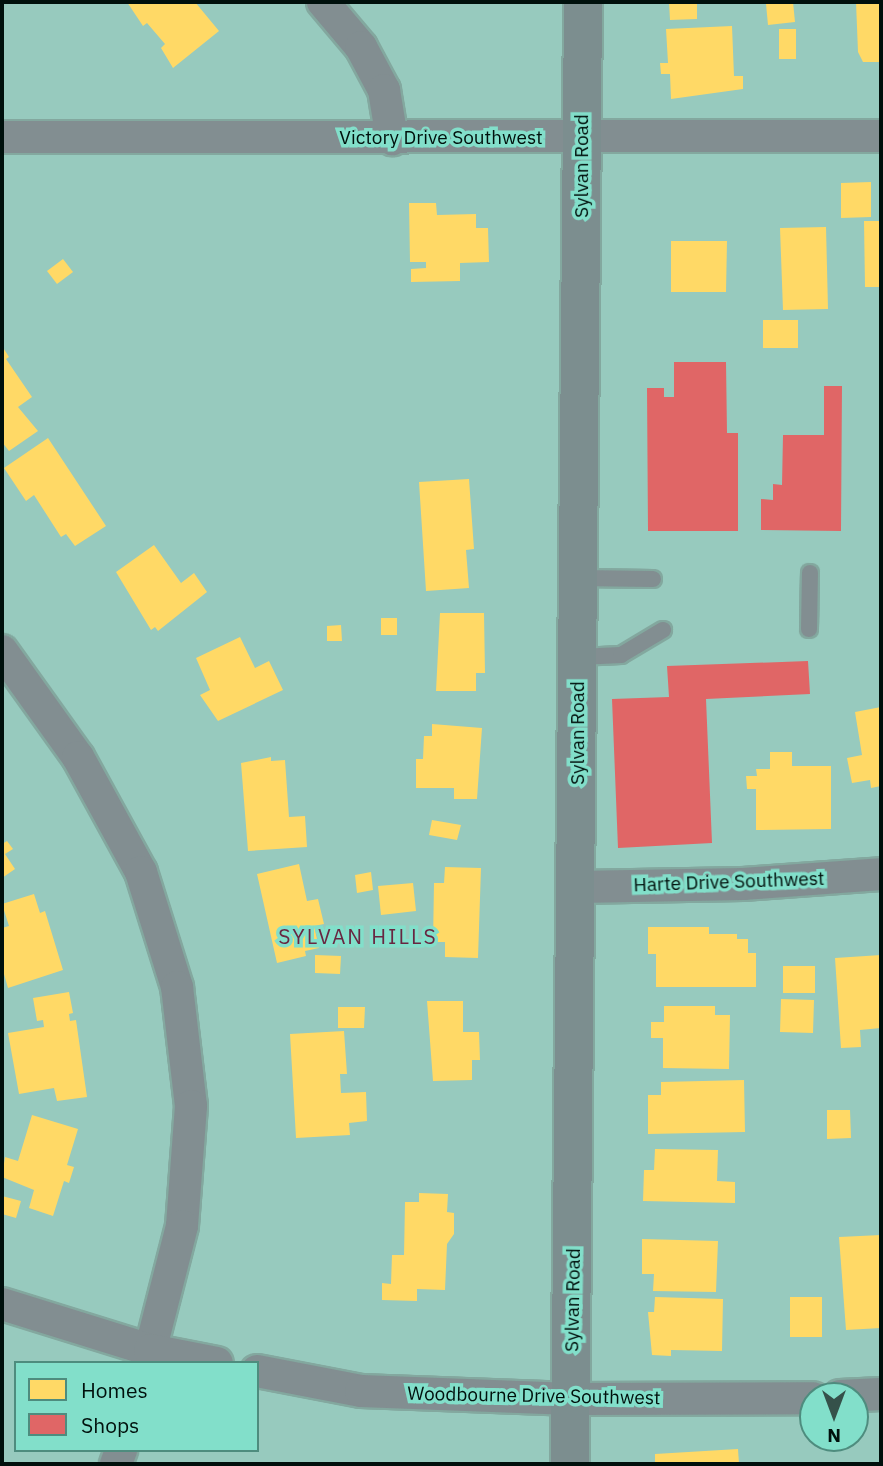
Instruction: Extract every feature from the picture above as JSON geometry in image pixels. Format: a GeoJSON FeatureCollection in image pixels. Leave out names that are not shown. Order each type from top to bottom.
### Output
{"type":"FeatureCollection","features":[{"type":"Feature","properties":{"kind":"main road","name":"Sylvan Road"},"geometry":{"type":"LineString","coordinates":[[570,1464],[583,2]]}},
{"type":"Feature","properties":{"kind":"street"},"geometry":{"type":"LineString","coordinates":[[323,2],[361,47],[384,90],[392,139]]}},
{"type":"Feature","properties":{"kind":"street","name":"Victory Drive Southwest"},"geometry":{"type":"LineString","coordinates":[[2,137],[392,139],[881,136]]}},
{"type":"Feature","properties":{"kind":"street"},"geometry":{"type":"LineString","coordinates":[[2,651],[78,757],[141,872],[177,987],[191,1106],[183,1226],[148,1356]]}},
{"type":"Feature","properties":{"kind":"street","name":"Harte Drive Southwest"},"geometry":{"type":"LineString","coordinates":[[577,887],[743,884],[881,874]]}},
{"type":"Feature","properties":{"kind":"street"},"geometry":{"type":"LineString","coordinates":[[2,1304],[148,1356],[197,1361]]}},
{"type":"Feature","properties":{"kind":"street","name":"Woodbourne Drive Southwest"},"geometry":{"type":"LineString","coordinates":[[259,1371],[361,1391],[572,1399],[799,1398]]}},
{"type":"Feature","properties":{"kind":"lane"},"geometry":{"type":"LineString","coordinates":[[809,629],[810,573]]}},
{"type":"Feature","properties":{"kind":"lane"},"geometry":{"type":"LineString","coordinates":[[579,578],[653,579]]}},
{"type":"Feature","properties":{"kind":"lane"},"geometry":{"type":"LineString","coordinates":[[579,657],[621,655],[663,630]]}},
{"type":"Feature","properties":{"kind":"building: Homes"},"geometry":{"type":"Polygon","coordinates":[[[127,2],[195,2],[219,31],[173,68],[161,48],[165,44],[147,23],[143,26],[127,2]]]}},
{"type":"Feature","properties":{"kind":"building: Homes"},"geometry":{"type":"Polygon","coordinates":[[[669,2],[709,4],[697,4],[697,19],[670,20],[669,2]]]}},
{"type":"Feature","properties":{"kind":"building: Homes"},"geometry":{"type":"Polygon","coordinates":[[[793,2],[795,22],[768,25],[766,4],[793,2]]]}},
{"type":"Feature","properties":{"kind":"building: Homes"},"geometry":{"type":"Polygon","coordinates":[[[856,2],[881,2],[881,62],[863,62],[858,52],[856,2]]]}},
{"type":"Feature","properties":{"kind":"building: Homes"},"geometry":{"type":"Polygon","coordinates":[[[732,26],[734,76],[743,76],[743,89],[671,99],[670,74],[661,74],[660,63],[668,63],[666,29],[732,26]]]}},
{"type":"Feature","properties":{"kind":"building: Homes"},"geometry":{"type":"Polygon","coordinates":[[[779,29],[796,29],[796,59],[779,59],[779,29]]]}},
{"type":"Feature","properties":{"kind":"building: Homes"},"geometry":{"type":"Polygon","coordinates":[[[871,182],[871,217],[841,218],[841,183],[871,182]]]}},
{"type":"Feature","properties":{"kind":"building: Homes"},"geometry":{"type":"Polygon","coordinates":[[[409,203],[436,203],[437,215],[476,214],[476,228],[488,228],[489,262],[460,263],[460,281],[411,282],[411,269],[426,268],[426,262],[410,262],[409,203]]]}},
{"type":"Feature","properties":{"kind":"building: Homes"},"geometry":{"type":"Polygon","coordinates":[[[864,221],[881,221],[881,287],[865,287],[864,221]]]}},
{"type":"Feature","properties":{"kind":"building: Homes"},"geometry":{"type":"Polygon","coordinates":[[[826,227],[828,309],[783,310],[780,228],[826,227]]]}},
{"type":"Feature","properties":{"kind":"building: Homes"},"geometry":{"type":"Polygon","coordinates":[[[671,241],[727,241],[726,292],[671,292],[671,241]]]}},
{"type":"Feature","properties":{"kind":"building: Homes"},"geometry":{"type":"Polygon","coordinates":[[[63,259],[73,272],[57,284],[47,271],[63,259]]]}},
{"type":"Feature","properties":{"kind":"building: Homes"},"geometry":{"type":"Polygon","coordinates":[[[763,320],[798,320],[798,348],[763,348],[763,320]]]}},
{"type":"Feature","properties":{"kind":"building: Homes"},"geometry":{"type":"Polygon","coordinates":[[[2,346],[9,357],[6,359],[32,397],[18,407],[38,431],[9,451],[2,442],[2,346]]]}},
{"type":"Feature","properties":{"kind":"building: Homes"},"geometry":{"type":"Polygon","coordinates":[[[48,438],[106,526],[75,546],[66,534],[61,537],[34,495],[26,501],[4,468],[48,438]]]}},
{"type":"Feature","properties":{"kind":"building: Homes"},"geometry":{"type":"Polygon","coordinates":[[[469,479],[474,549],[466,550],[469,588],[426,591],[419,482],[469,479]]]}},
{"type":"Feature","properties":{"kind":"building: Homes"},"geometry":{"type":"Polygon","coordinates":[[[154,545],[181,583],[194,573],[207,592],[158,631],[155,627],[151,630],[116,572],[154,545]]]}},
{"type":"Feature","properties":{"kind":"building: Homes"},"geometry":{"type":"Polygon","coordinates":[[[440,613],[484,613],[485,673],[476,673],[476,691],[436,691],[440,613]]]}},
{"type":"Feature","properties":{"kind":"building: Homes"},"geometry":{"type":"Polygon","coordinates":[[[381,618],[397,618],[397,635],[381,635],[381,618]]]}},
{"type":"Feature","properties":{"kind":"building: Homes"},"geometry":{"type":"Polygon","coordinates":[[[341,625],[342,641],[327,641],[327,626],[341,625]]]}},
{"type":"Feature","properties":{"kind":"building: Homes"},"geometry":{"type":"Polygon","coordinates":[[[240,637],[255,668],[269,661],[283,690],[218,721],[200,695],[210,690],[196,658],[240,637]]]}},
{"type":"Feature","properties":{"kind":"building: Homes"},"geometry":{"type":"Polygon","coordinates":[[[881,707],[881,786],[871,788],[870,780],[852,783],[847,758],[862,755],[855,712],[881,707]]]}},
{"type":"Feature","properties":{"kind":"building: Homes"},"geometry":{"type":"Polygon","coordinates":[[[432,724],[482,728],[477,799],[454,799],[454,788],[416,788],[416,759],[423,759],[424,736],[432,736],[432,724]]]}},
{"type":"Feature","properties":{"kind":"building: Homes"},"geometry":{"type":"Polygon","coordinates":[[[770,752],[792,752],[792,766],[831,766],[831,829],[756,830],[756,789],[747,789],[746,776],[757,776],[756,769],[770,769],[770,752]]]}},
{"type":"Feature","properties":{"kind":"building: Homes"},"geometry":{"type":"Polygon","coordinates":[[[271,757],[271,761],[285,760],[289,817],[305,816],[307,847],[248,851],[241,763],[271,757]]]}},
{"type":"Feature","properties":{"kind":"building: Homes"},"geometry":{"type":"Polygon","coordinates":[[[432,820],[461,825],[457,840],[429,835],[432,820]]]}},
{"type":"Feature","properties":{"kind":"building: Homes"},"geometry":{"type":"Polygon","coordinates":[[[7,841],[13,849],[5,854],[15,869],[2,878],[2,844],[7,841]]]}},
{"type":"Feature","properties":{"kind":"building: Homes"},"geometry":{"type":"Polygon","coordinates":[[[299,864],[307,901],[318,899],[324,924],[314,926],[319,948],[305,951],[306,956],[277,963],[257,874],[299,864]]]}},
{"type":"Feature","properties":{"kind":"building: Homes"},"geometry":{"type":"Polygon","coordinates":[[[445,867],[481,868],[478,958],[445,957],[445,942],[433,942],[434,883],[444,883],[445,867]]]}},
{"type":"Feature","properties":{"kind":"building: Homes"},"geometry":{"type":"Polygon","coordinates":[[[371,872],[373,890],[357,893],[355,875],[371,872]]]}},
{"type":"Feature","properties":{"kind":"building: Homes"},"geometry":{"type":"Polygon","coordinates":[[[413,883],[416,911],[381,915],[378,886],[413,883]]]}},
{"type":"Feature","properties":{"kind":"building: Homes"},"geometry":{"type":"Polygon","coordinates":[[[34,894],[40,913],[45,911],[63,970],[8,988],[2,967],[2,928],[9,926],[2,904],[34,894]]]}},
{"type":"Feature","properties":{"kind":"building: Homes"},"geometry":{"type":"Polygon","coordinates":[[[648,927],[709,927],[709,934],[737,934],[737,939],[748,939],[748,953],[756,953],[756,987],[656,987],[656,954],[648,954],[648,927]]]}},
{"type":"Feature","properties":{"kind":"building: Homes"},"geometry":{"type":"Polygon","coordinates":[[[315,955],[341,956],[340,974],[315,973],[315,955]]]}},
{"type":"Feature","properties":{"kind":"building: Homes"},"geometry":{"type":"Polygon","coordinates":[[[881,955],[881,1028],[860,1030],[861,1047],[841,1048],[835,958],[881,955]]]}},
{"type":"Feature","properties":{"kind":"building: Homes"},"geometry":{"type":"Polygon","coordinates":[[[783,966],[815,966],[815,993],[783,993],[783,966]]]}},
{"type":"Feature","properties":{"kind":"building: Homes"},"geometry":{"type":"Polygon","coordinates":[[[69,992],[73,1013],[69,1014],[70,1021],[76,1020],[87,1097],[57,1101],[54,1088],[19,1094],[8,1033],[44,1027],[43,1020],[37,1021],[33,998],[69,992]]]}},
{"type":"Feature","properties":{"kind":"building: Homes"},"geometry":{"type":"Polygon","coordinates":[[[781,999],[814,1000],[813,1033],[780,1032],[781,999]]]}},
{"type":"Feature","properties":{"kind":"building: Homes"},"geometry":{"type":"Polygon","coordinates":[[[427,1001],[463,1001],[463,1032],[479,1032],[480,1060],[472,1060],[472,1080],[433,1081],[427,1001]]]}},
{"type":"Feature","properties":{"kind":"building: Homes"},"geometry":{"type":"Polygon","coordinates":[[[664,1006],[715,1006],[715,1015],[730,1015],[729,1069],[663,1068],[663,1038],[651,1038],[651,1022],[664,1022],[664,1006]]]}},
{"type":"Feature","properties":{"kind":"building: Homes"},"geometry":{"type":"Polygon","coordinates":[[[338,1007],[365,1007],[364,1028],[338,1028],[338,1007]]]}},
{"type":"Feature","properties":{"kind":"building: Homes"},"geometry":{"type":"Polygon","coordinates":[[[344,1031],[347,1074],[340,1074],[341,1093],[366,1092],[367,1121],[349,1123],[350,1135],[296,1138],[290,1034],[344,1031]]]}},
{"type":"Feature","properties":{"kind":"building: Homes"},"geometry":{"type":"Polygon","coordinates":[[[744,1080],[745,1132],[648,1134],[648,1095],[661,1095],[661,1082],[744,1080]]]}},
{"type":"Feature","properties":{"kind":"building: Homes"},"geometry":{"type":"Polygon","coordinates":[[[827,1110],[850,1110],[851,1138],[827,1139],[827,1110]]]}},
{"type":"Feature","properties":{"kind":"building: Homes"},"geometry":{"type":"Polygon","coordinates":[[[32,1115],[78,1129],[67,1165],[74,1167],[69,1183],[64,1181],[53,1216],[29,1208],[34,1190],[2,1177],[5,1157],[18,1161],[32,1115]]]}},
{"type":"Feature","properties":{"kind":"building: Homes"},"geometry":{"type":"Polygon","coordinates":[[[655,1149],[718,1150],[717,1181],[735,1182],[735,1203],[643,1201],[644,1170],[654,1170],[655,1149]]]}},
{"type":"Feature","properties":{"kind":"building: Homes"},"geometry":{"type":"Polygon","coordinates":[[[419,1193],[448,1194],[447,1212],[454,1213],[454,1234],[447,1244],[445,1290],[417,1289],[417,1301],[382,1300],[382,1283],[391,1284],[392,1255],[404,1255],[405,1202],[419,1202],[419,1193]]]}},
{"type":"Feature","properties":{"kind":"building: Homes"},"geometry":{"type":"Polygon","coordinates":[[[2,1196],[21,1201],[16,1218],[2,1214],[2,1196]]]}},
{"type":"Feature","properties":{"kind":"building: Homes"},"geometry":{"type":"Polygon","coordinates":[[[881,1235],[881,1328],[846,1330],[839,1237],[881,1235]]]}},
{"type":"Feature","properties":{"kind":"building: Homes"},"geometry":{"type":"Polygon","coordinates":[[[642,1239],[718,1241],[716,1292],[653,1291],[654,1274],[642,1274],[642,1239]]]}},
{"type":"Feature","properties":{"kind":"building: Homes"},"geometry":{"type":"Polygon","coordinates":[[[655,1297],[723,1299],[722,1351],[671,1350],[671,1356],[652,1355],[648,1312],[654,1312],[655,1297]]]}},
{"type":"Feature","properties":{"kind":"building: Homes"},"geometry":{"type":"Polygon","coordinates":[[[790,1297],[822,1297],[822,1337],[790,1337],[790,1297]]]}},
{"type":"Feature","properties":{"kind":"building: Homes"},"geometry":{"type":"Polygon","coordinates":[[[738,1449],[739,1464],[655,1464],[655,1454],[738,1449]]]}},
{"type":"Feature","properties":{"kind":"building: Shops"},"geometry":{"type":"Polygon","coordinates":[[[674,362],[726,362],[727,433],[738,433],[738,531],[648,531],[647,388],[664,388],[664,397],[674,397],[674,362]]]}},
{"type":"Feature","properties":{"kind":"building: Shops"},"geometry":{"type":"Polygon","coordinates":[[[824,386],[842,386],[841,531],[761,530],[761,499],[773,500],[773,484],[782,485],[783,435],[824,435],[824,386]]]}},
{"type":"Feature","properties":{"kind":"building: Shops"},"geometry":{"type":"Polygon","coordinates":[[[808,661],[810,694],[706,699],[712,843],[618,848],[612,699],[669,697],[667,666],[808,661]]]}},
{"type":"Feature","properties":{"kind":"district","name":"SYLVAN HILLS"},"geometry":{"type":"Point","coordinates":[358,936]}}]}
